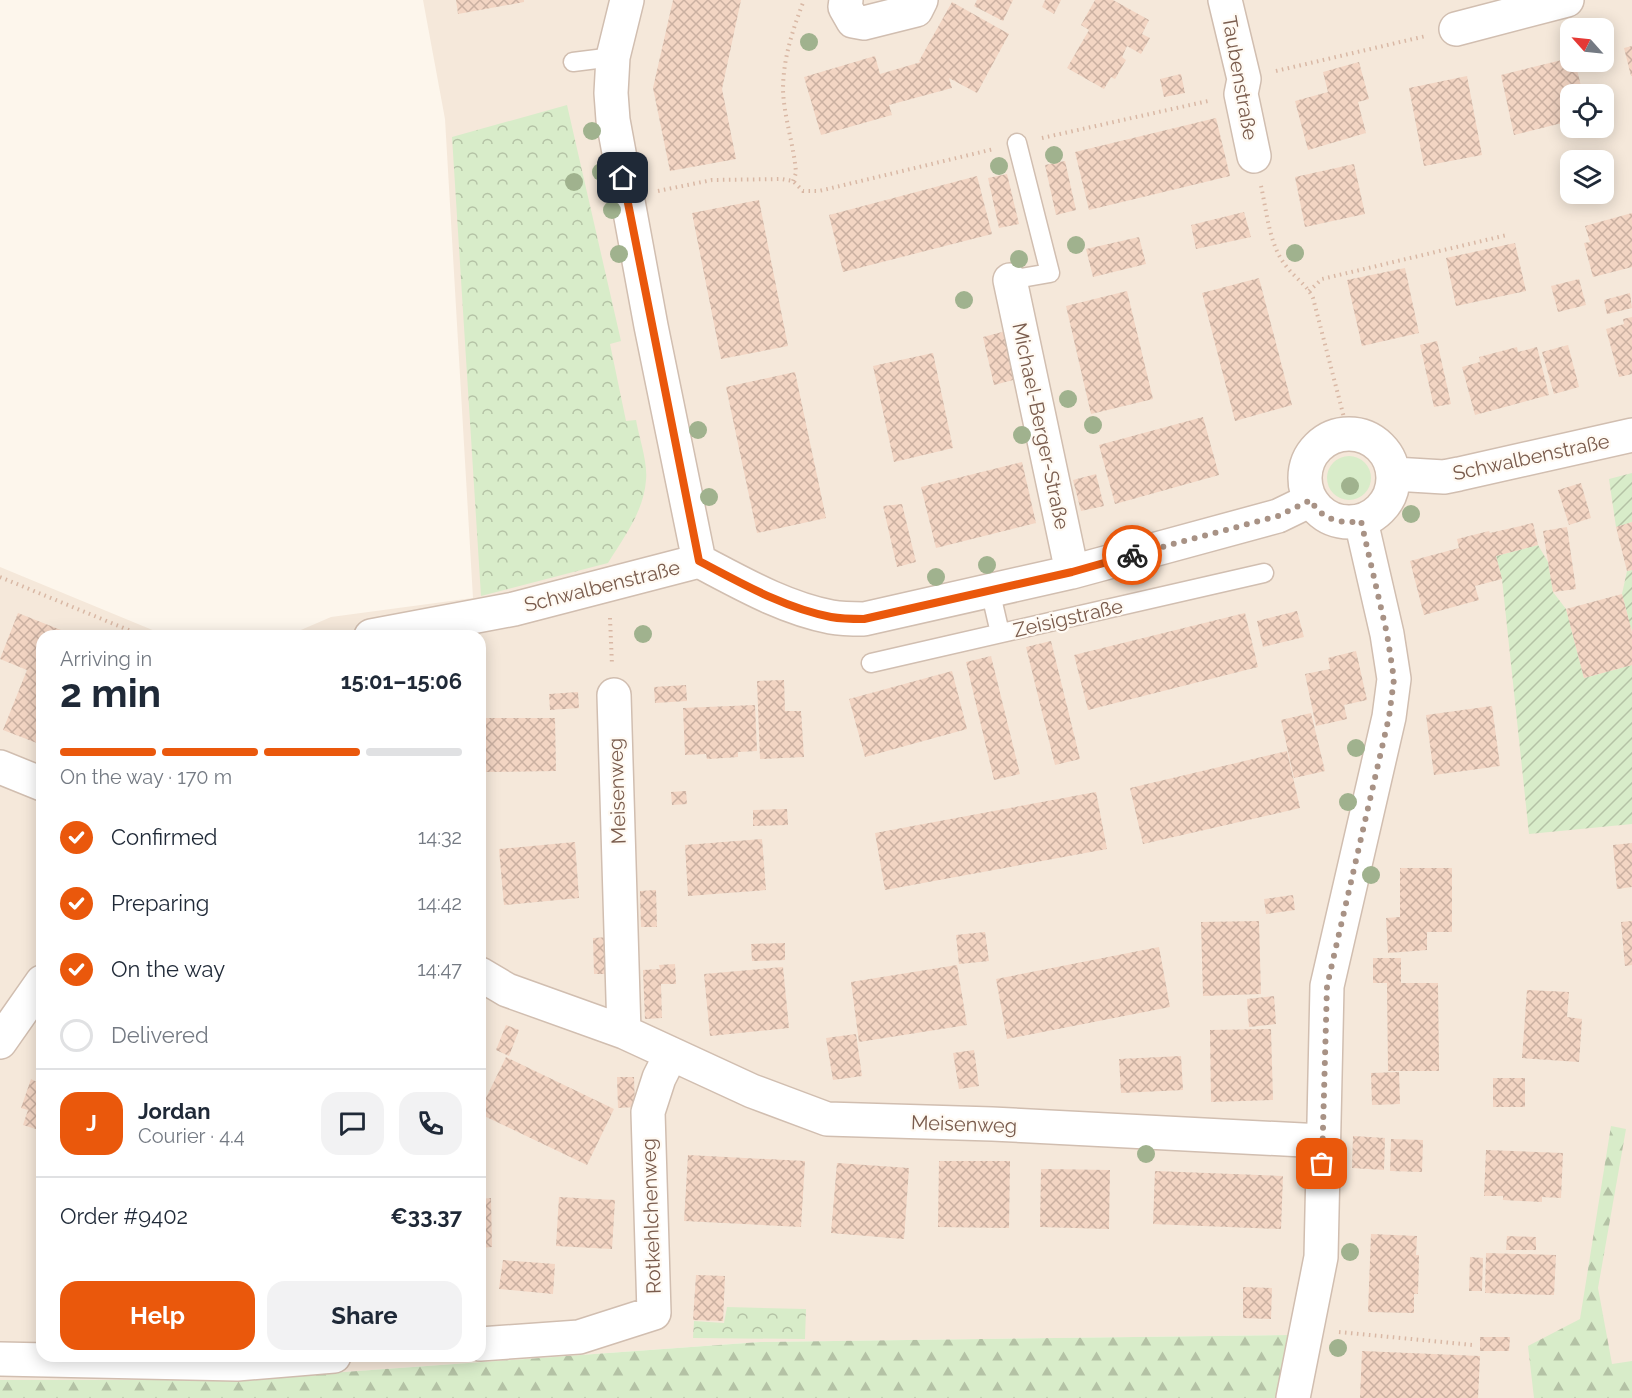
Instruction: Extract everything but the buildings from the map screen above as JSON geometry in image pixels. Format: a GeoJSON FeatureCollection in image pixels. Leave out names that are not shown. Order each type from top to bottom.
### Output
{"type":"FeatureCollection","features":[{"type":"Feature","properties":{"kind":"street"},"geometry":{"type":"LineString","coordinates":[[627,0],[613,57],[611,93],[613,120],[699,561]]}},
{"type":"Feature","properties":{"kind":"street"},"geometry":{"type":"LineString","coordinates":[[846,0],[845,7],[853,21],[864,23],[916,10],[921,0]]}},
{"type":"Feature","properties":{"kind":"street","name":"Taubenstraße"},"geometry":{"type":"LineString","coordinates":[[1225,0],[1254,156]]}},
{"type":"Feature","properties":{"kind":"street"},"geometry":{"type":"LineString","coordinates":[[1456,28],[1567,0]]}},
{"type":"Feature","properties":{"kind":"street","name":"Michael-Berger-Straße"},"geometry":{"type":"LineString","coordinates":[[1010,280],[1072,572]]}},
{"type":"Feature","properties":{"kind":"street"},"geometry":{"type":"LineString","coordinates":[[1354,433],[1369,437],[1381,446],[1390,458],[1394,474],[1393,488],[1387,502],[1377,513],[1351,523],[1337,521],[1324,515],[1311,500],[1305,478],[1307,464],[1314,450],[1325,440],[1339,434],[1354,433]]}},
{"type":"Feature","properties":{"kind":"street","name":"Schwalbenstraße"},"geometry":{"type":"LineString","coordinates":[[1394,474],[1444,477],[1632,435]]}},
{"type":"Feature","properties":{"kind":"street","name":"Schwalbenstraße"},"geometry":{"type":"LineString","coordinates":[[403,630],[514,609],[699,561],[761,593],[801,609],[834,618],[864,619],[1072,572],[1278,516],[1311,500]]}},
{"type":"Feature","properties":{"kind":"street"},"geometry":{"type":"LineString","coordinates":[[1293,1398],[1321,1257],[1327,986],[1389,717],[1394,679],[1387,634],[1361,521]]}},
{"type":"Feature","properties":{"kind":"street","name":"Meisenweg"},"geometry":{"type":"LineString","coordinates":[[614,695],[624,1032]]}},
{"type":"Feature","properties":{"kind":"street"},"geometry":{"type":"LineString","coordinates":[[0,767],[36,782]]}},
{"type":"Feature","properties":{"kind":"street","name":"Meisenweg"},"geometry":{"type":"LineString","coordinates":[[486,978],[507,990],[624,1032],[752,1091],[827,1119],[992,1124],[1322,1141]]}},
{"type":"Feature","properties":{"kind":"street"},"geometry":{"type":"LineString","coordinates":[[0,1041],[36,990]]}},
{"type":"Feature","properties":{"kind":"street","name":"Rotkehlchenweg"},"geometry":{"type":"LineString","coordinates":[[486,1344],[579,1337],[654,1313],[648,1112],[659,1078],[671,1054]]}},
{"type":"Feature","properties":{"kind":"street"},"geometry":{"type":"LineString","coordinates":[[0,1359],[36,1360]]}},
{"type":"Feature","properties":{"kind":"street"},"geometry":{"type":"LineString","coordinates":[[142,1362],[237,1364],[261,1362]]}},
{"type":"Feature","properties":{"kind":"lane"},"geometry":{"type":"LineString","coordinates":[[573,62],[613,57]]}},
{"type":"Feature","properties":{"kind":"lane"},"geometry":{"type":"LineString","coordinates":[[1010,280],[1050,273],[1017,143]]}},
{"type":"Feature","properties":{"kind":"lane","name":"Zeisigstraße"},"geometry":{"type":"LineString","coordinates":[[871,663],[1264,573]]}},
{"type":"Feature","properties":{"kind":"lane"},"geometry":{"type":"LineString","coordinates":[[990,590],[1000,633]]}},
{"type":"Feature","properties":{"kind":"path"},"geometry":{"type":"LineString","coordinates":[[794,181],[796,173],[783,91],[785,62],[792,30],[804,0]]}},
{"type":"Feature","properties":{"kind":"path"},"geometry":{"type":"LineString","coordinates":[[627,197],[712,180],[782,179],[794,181],[803,191],[819,191],[1242,86],[1456,28]]}},
{"type":"Feature","properties":{"kind":"path"},"geometry":{"type":"LineString","coordinates":[[1254,156],[1276,249],[1286,267],[1313,298],[1348,434]]}},
{"type":"Feature","properties":{"kind":"path"},"geometry":{"type":"LineString","coordinates":[[1309,291],[1322,279],[1507,235]]}},
{"type":"Feature","properties":{"kind":"path"},"geometry":{"type":"LineString","coordinates":[[0,578],[128,630]]}},
{"type":"Feature","properties":{"kind":"path"},"geometry":{"type":"LineString","coordinates":[[609,585],[614,695]]}},
{"type":"Feature","properties":{"kind":"path"},"geometry":{"type":"LineString","coordinates":[[1307,1328],[1473,1345]]}},
{"type":"Feature","properties":{"kind":"shaded area"},"geometry":{"type":"Polygon","coordinates":[[[423,0],[1632,0],[1632,1398],[1279,1398],[1289,1335],[760,1342],[486,1362],[486,630],[301,630],[331,617],[473,598],[445,119],[423,0]]]}},
{"type":"Feature","properties":{"kind":"shaded area"},"geometry":{"type":"Polygon","coordinates":[[[0,567],[152,630],[36,630],[36,1362],[484,1362],[235,1380],[0,1380],[0,567]]]}},
{"type":"Feature","properties":{"kind":"green space"},"geometry":{"type":"Polygon","coordinates":[[[567,105],[621,341],[610,344],[626,421],[636,420],[645,458],[644,491],[632,523],[608,563],[481,596],[452,137],[567,105]]]}},
{"type":"Feature","properties":{"kind":"green space"},"geometry":{"type":"Polygon","coordinates":[[[1349,456],[1358,457],[1365,462],[1370,469],[1370,487],[1365,494],[1358,499],[1349,500],[1340,499],[1333,494],[1328,487],[1327,478],[1328,469],[1333,462],[1340,457],[1349,456]]]}},
{"type":"Feature","properties":{"kind":"green space"},"geometry":{"type":"Polygon","coordinates":[[[1632,473],[1632,522],[1616,527],[1609,479],[1632,473]]]}},
{"type":"Feature","properties":{"kind":"green space"},"geometry":{"type":"Polygon","coordinates":[[[1538,545],[1548,562],[1553,592],[1566,609],[1584,678],[1632,665],[1632,824],[1529,834],[1502,579],[1496,556],[1538,545]]]}},
{"type":"Feature","properties":{"kind":"green space"},"geometry":{"type":"Polygon","coordinates":[[[1632,570],[1632,632],[1622,594],[1627,571],[1632,570]]]}},
{"type":"Feature","properties":{"kind":"green space"},"geometry":{"type":"Polygon","coordinates":[[[1611,1126],[1626,1129],[1598,1288],[1612,1364],[1632,1361],[1632,1398],[1534,1398],[1528,1346],[1580,1319],[1611,1126]]]}},
{"type":"Feature","properties":{"kind":"green space"},"geometry":{"type":"Polygon","coordinates":[[[727,1307],[806,1309],[805,1339],[693,1338],[694,1321],[724,1323],[727,1307]]]}},
{"type":"Feature","properties":{"kind":"green space"},"geometry":{"type":"Polygon","coordinates":[[[1289,1335],[1279,1398],[0,1398],[0,1380],[235,1380],[760,1342],[1289,1335]]]}},
{"type":"Feature","properties":{"kind":"way so far"},"geometry":{"type":"LineString","coordinates":[[1132,555],[1278,516],[1311,500],[1324,515],[1337,521],[1351,523],[1361,521],[1387,634],[1394,679],[1389,717],[1327,986],[1322,1164]]}},
{"type":"Feature","properties":{"kind":"route"},"geometry":{"type":"LineString","coordinates":[[623,178],[699,561],[751,589],[801,609],[834,618],[864,619],[1072,572],[1132,555]]}}]}
